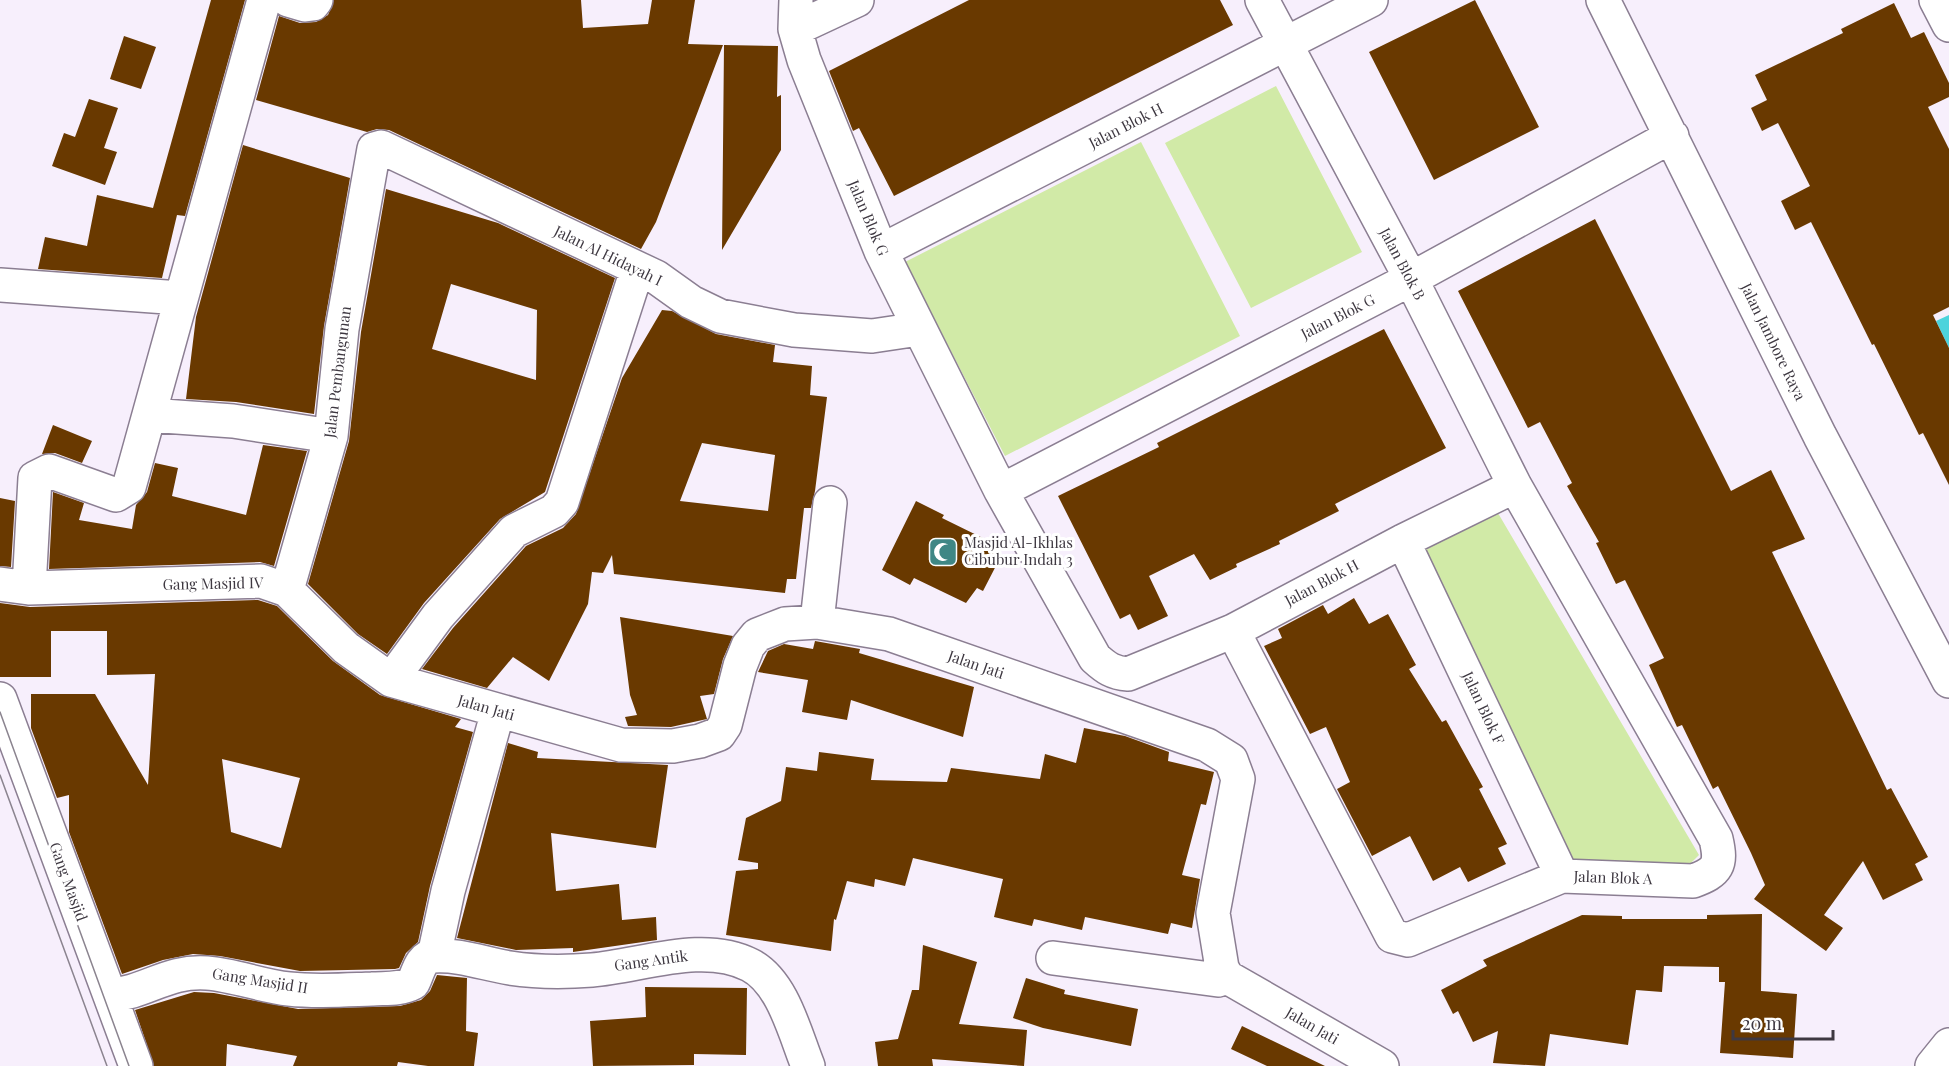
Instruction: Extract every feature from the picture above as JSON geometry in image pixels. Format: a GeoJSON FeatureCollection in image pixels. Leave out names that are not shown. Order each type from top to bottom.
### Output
{"type":"FeatureCollection","features":[{"type":"Feature","properties":{"kind":"street"},"geometry":{"type":"LineString","coordinates":[[15,586],[35,478],[49,471],[116,495],[129,487],[264,0]]}},
{"type":"Feature","properties":{"kind":"street"},"geometry":{"type":"LineString","coordinates":[[288,0],[305,5],[313,4],[316,0]]}},
{"type":"Feature","properties":{"kind":"street"},"geometry":{"type":"LineString","coordinates":[[796,14],[857,0]]}},
{"type":"Feature","properties":{"kind":"street","name":"Jalan Blok B"},"geometry":{"type":"LineString","coordinates":[[1262,0],[1411,279],[1515,486]]}},
{"type":"Feature","properties":{"kind":"street","name":"Jalan Blok H"},"geometry":{"type":"LineString","coordinates":[[881,251],[1371,0]]}},
{"type":"Feature","properties":{"kind":"street","name":"Jalan Jambore Raya"},"geometry":{"type":"LineString","coordinates":[[1603,0],[1820,436],[1949,681]]}},
{"type":"Feature","properties":{"kind":"street","name":"Jalan Blok G"},"geometry":{"type":"LineString","coordinates":[[796,14],[804,60],[881,251],[919,329],[1001,490],[1095,658],[1115,673],[1128,674]]}},
{"type":"Feature","properties":{"kind":"street","name":"Jalan Blok G"},"geometry":{"type":"LineString","coordinates":[[1001,490],[1411,279],[1672,136]]}},
{"type":"Feature","properties":{"kind":"street","name":"Jalan Al Hidayah I"},"geometry":{"type":"LineString","coordinates":[[374,149],[381,147],[656,277],[691,302],[720,316],[794,330],[886,336],[919,329]]}},
{"type":"Feature","properties":{"kind":"street","name":"Jalan Pembangunan"},"geometry":{"type":"LineString","coordinates":[[287,590],[331,436],[342,329],[374,149]]}},
{"type":"Feature","properties":{"kind":"street"},"geometry":{"type":"LineString","coordinates":[[391,680],[438,616],[514,531],[554,511],[562,502],[637,270]]}},
{"type":"Feature","properties":{"kind":"street"},"geometry":{"type":"LineString","coordinates":[[0,285],[180,298]]}},
{"type":"Feature","properties":{"kind":"street"},"geometry":{"type":"LineString","coordinates":[[149,415],[233,421],[331,436]]}},
{"type":"Feature","properties":{"kind":"street","name":"Jalan Blok H"},"geometry":{"type":"LineString","coordinates":[[1128,674],[1233,631],[1403,541],[1515,486]]}},
{"type":"Feature","properties":{"kind":"street","name":"Jalan Blok A"},"geometry":{"type":"LineString","coordinates":[[1233,631],[1392,936],[1408,940],[1562,876],[1693,881],[1707,876],[1715,869],[1720,858],[1716,839],[1515,486]]}},
{"type":"Feature","properties":{"kind":"street"},"geometry":{"type":"LineString","coordinates":[[818,621],[830,503]]}},
{"type":"Feature","properties":{"kind":"street","name":"Jalan Blok F"},"geometry":{"type":"LineString","coordinates":[[1403,541],[1562,876]]}},
{"type":"Feature","properties":{"kind":"street","name":"Gang Masjid IV"},"geometry":{"type":"LineString","coordinates":[[15,586],[261,580],[287,590],[346,648],[391,680]]}},
{"type":"Feature","properties":{"kind":"street","name":"Jalan Jati"},"geometry":{"type":"LineString","coordinates":[[391,680],[621,745],[673,746],[700,741],[722,730],[740,666],[748,646],[757,635],[785,624],[818,621],[889,634],[1223,752],[1231,760],[1238,778],[1212,913],[1222,968],[1227,977],[1382,1066]]}},
{"type":"Feature","properties":{"kind":"street","name":"Gang Masjid"},"geometry":{"type":"LineString","coordinates":[[0,699],[136,1066]]}},
{"type":"Feature","properties":{"kind":"street"},"geometry":{"type":"LineString","coordinates":[[434,956],[448,891],[498,711]]}},
{"type":"Feature","properties":{"kind":"street","name":"Gang Antik"},"geometry":{"type":"LineString","coordinates":[[434,956],[475,960],[521,970],[591,970],[698,955],[729,959],[750,965],[768,980],[783,1004],[808,1066]]}},
{"type":"Feature","properties":{"kind":"street","name":"Gang Masjid II"},"geometry":{"type":"LineString","coordinates":[[110,995],[131,994],[160,979],[182,973],[207,973],[288,989],[330,991],[399,988],[412,983],[424,960],[434,956]]}},
{"type":"Feature","properties":{"kind":"street"},"geometry":{"type":"LineString","coordinates":[[1053,958],[1218,980],[1227,977]]}},
{"type":"Feature","properties":{"kind":"street"},"geometry":{"type":"LineString","coordinates":[[1932,1066],[1949,1045]]}},
{"type":"Feature","properties":{"kind":"green space"},"geometry":{"type":"Polygon","coordinates":[[[1276,86],[1362,252],[1251,308],[1165,143],[1276,86]]]}},
{"type":"Feature","properties":{"kind":"green space"},"geometry":{"type":"Polygon","coordinates":[[[1141,142],[1240,336],[1005,456],[905,262],[1141,142]]]}},
{"type":"Feature","properties":{"kind":"green space"},"geometry":{"type":"Polygon","coordinates":[[[1495,508],[1699,855],[1674,880],[1568,859],[1424,551],[1495,508]]]}},
{"type":"Feature","properties":{"kind":"water"},"geometry":{"type":"Polygon","coordinates":[[[1949,315],[1949,348],[1936,321],[1949,315]]]}},
{"type":"Feature","properties":{"kind":"building"},"geometry":{"type":"Polygon","coordinates":[[[211,0],[245,0],[185,216],[177,215],[162,278],[38,269],[45,237],[87,246],[97,195],[153,208],[211,0]]]}},
{"type":"Feature","properties":{"kind":"building"},"geometry":{"type":"Polygon","coordinates":[[[334,0],[581,0],[583,28],[648,24],[652,0],[695,0],[688,44],[723,45],[656,222],[641,249],[389,130],[377,129],[367,132],[256,100],[279,16],[300,23],[316,22],[328,15],[334,0]]]}},
{"type":"Feature","properties":{"kind":"building"},"geometry":{"type":"Polygon","coordinates":[[[969,0],[1220,0],[1233,25],[894,196],[859,128],[853,131],[829,71],[969,0]]]}},
{"type":"Feature","properties":{"kind":"building"},"geometry":{"type":"Polygon","coordinates":[[[1475,0],[1539,127],[1434,180],[1369,52],[1475,0]]]}},
{"type":"Feature","properties":{"kind":"building"},"geometry":{"type":"Polygon","coordinates":[[[1894,3],[1911,38],[1924,32],[1949,83],[1949,97],[1928,107],[1949,149],[1949,307],[1933,315],[1949,348],[1949,485],[1923,433],[1919,435],[1811,222],[1795,230],[1781,201],[1810,186],[1778,123],[1762,131],[1751,108],[1767,100],[1755,75],[1843,33],[1841,29],[1894,3]]]}},
{"type":"Feature","properties":{"kind":"building"},"geometry":{"type":"Polygon","coordinates":[[[124,36],[156,47],[141,89],[110,79],[124,36]]]}},
{"type":"Feature","properties":{"kind":"building"},"geometry":{"type":"Polygon","coordinates":[[[724,45],[778,46],[777,97],[781,95],[781,150],[722,250],[724,45]]]}},
{"type":"Feature","properties":{"kind":"building"},"geometry":{"type":"Polygon","coordinates":[[[89,99],[118,108],[104,148],[117,152],[105,185],[52,166],[64,133],[75,137],[89,99]]]}},
{"type":"Feature","properties":{"kind":"building"},"geometry":{"type":"Polygon","coordinates":[[[243,145],[350,178],[324,326],[314,414],[236,402],[186,399],[196,317],[243,145]]]}},
{"type":"Feature","properties":{"kind":"building"},"geometry":{"type":"Polygon","coordinates":[[[386,189],[498,223],[615,278],[545,492],[500,519],[424,603],[387,654],[358,634],[308,584],[349,441],[361,332],[386,189]],[[451,284],[432,349],[536,380],[537,310],[451,284]]]}},
{"type":"Feature","properties":{"kind":"building"},"geometry":{"type":"Polygon","coordinates":[[[1595,219],[1731,491],[1771,470],[1805,539],[1772,552],[1887,790],[1891,788],[1928,857],[1915,864],[1923,880],[1883,900],[1863,861],[1824,915],[1843,928],[1826,951],[1754,899],[1765,885],[1751,853],[1718,786],[1713,789],[1682,725],[1677,727],[1649,665],[1664,658],[1625,580],[1616,584],[1596,543],[1599,542],[1567,486],[1572,483],[1540,422],[1528,428],[1458,291],[1595,219]]]}},
{"type":"Feature","properties":{"kind":"building"},"geometry":{"type":"Polygon","coordinates":[[[662,310],[672,311],[716,334],[775,345],[773,362],[812,366],[810,395],[827,397],[815,491],[811,508],[804,508],[796,579],[787,579],[785,593],[614,574],[612,555],[603,573],[592,572],[588,604],[549,681],[513,657],[487,688],[422,669],[453,628],[526,546],[563,528],[576,514],[622,378],[662,310]],[[702,443],[680,501],[768,511],[775,455],[702,443]]]}},
{"type":"Feature","properties":{"kind":"building"},"geometry":{"type":"Polygon","coordinates":[[[1384,329],[1446,448],[1335,504],[1339,511],[1279,541],[1280,544],[1236,564],[1237,567],[1210,580],[1194,554],[1149,576],[1168,616],[1138,630],[1130,614],[1120,619],[1058,496],[1159,447],[1157,443],[1384,329]]]}},
{"type":"Feature","properties":{"kind":"building"},"geometry":{"type":"Polygon","coordinates":[[[53,425],[92,441],[82,463],[55,453],[42,454],[53,425]]]}},
{"type":"Feature","properties":{"kind":"building"},"geometry":{"type":"Polygon","coordinates":[[[263,445],[307,451],[274,566],[260,562],[49,569],[53,492],[84,503],[79,520],[132,529],[136,505],[147,492],[155,463],[178,468],[172,496],[246,515],[263,445]]]}},
{"type":"Feature","properties":{"kind":"building"},"geometry":{"type":"Polygon","coordinates":[[[0,498],[15,501],[11,567],[0,566],[0,498]]]}},
{"type":"Feature","properties":{"kind":"building","name":"Masjid Al-Ikhlas Cibubur Indah 3"},"geometry":{"type":"Polygon","coordinates":[[[916,501],[944,515],[942,518],[999,546],[993,558],[999,560],[983,591],[977,588],[966,603],[914,578],[910,585],[882,570],[916,501]]]}},
{"type":"Feature","properties":{"kind":"building"},"geometry":{"type":"Polygon","coordinates":[[[1354,598],[1369,624],[1388,614],[1416,665],[1409,669],[1442,722],[1446,720],[1483,787],[1479,789],[1507,844],[1498,848],[1506,864],[1468,882],[1460,867],[1433,881],[1410,836],[1372,856],[1337,789],[1350,782],[1326,727],[1310,734],[1264,646],[1282,638],[1278,629],[1323,605],[1328,614],[1354,598]]]}},
{"type":"Feature","properties":{"kind":"building"},"geometry":{"type":"Polygon","coordinates":[[[258,600],[277,606],[333,661],[380,695],[461,719],[455,727],[473,732],[430,886],[418,942],[406,953],[399,968],[300,971],[220,956],[193,954],[163,960],[122,974],[69,832],[69,795],[57,798],[31,728],[31,694],[95,694],[148,785],[155,674],[107,675],[107,631],[51,631],[51,677],[0,677],[0,603],[30,607],[258,600]],[[222,759],[231,832],[281,848],[300,778],[222,759]]]}},
{"type":"Feature","properties":{"kind":"building"},"geometry":{"type":"Polygon","coordinates":[[[620,617],[733,636],[723,659],[714,694],[700,696],[707,719],[671,727],[628,726],[625,717],[637,715],[630,695],[620,617]]]}},
{"type":"Feature","properties":{"kind":"building"},"geometry":{"type":"Polygon","coordinates":[[[815,641],[860,649],[859,653],[974,687],[963,737],[851,700],[847,720],[802,712],[808,680],[758,672],[768,651],[784,644],[813,649],[815,641]]]}},
{"type":"Feature","properties":{"kind":"building"},"geometry":{"type":"Polygon","coordinates":[[[1084,728],[1125,736],[1169,752],[1168,761],[1214,772],[1206,805],[1201,804],[1182,875],[1200,879],[1192,928],[1171,923],[1168,934],[1085,917],[1082,930],[1034,919],[1032,926],[994,917],[1003,879],[913,858],[905,886],[875,879],[874,887],[847,881],[836,920],[834,919],[831,951],[726,935],[736,871],[758,869],[758,863],[738,860],[746,818],[781,801],[786,767],[817,771],[819,752],[874,759],[871,780],[947,782],[951,768],[1040,779],[1045,754],[1076,763],[1084,728]]]}},
{"type":"Feature","properties":{"kind":"building"},"geometry":{"type":"Polygon","coordinates":[[[508,743],[538,752],[537,758],[668,765],[656,848],[551,833],[556,891],[619,884],[622,920],[656,917],[657,940],[573,952],[573,948],[516,950],[457,938],[508,743]]]}},
{"type":"Feature","properties":{"kind":"building"},"geometry":{"type":"Polygon","coordinates":[[[1762,914],[1761,991],[1797,994],[1793,1058],[1720,1053],[1725,982],[1719,982],[1719,967],[1664,966],[1662,992],[1636,990],[1628,1045],[1550,1034],[1545,1066],[1493,1063],[1498,1031],[1473,1042],[1458,1011],[1453,1014],[1441,990],[1487,966],[1483,960],[1582,915],[1622,916],[1622,919],[1707,919],[1707,915],[1762,914]]]}},
{"type":"Feature","properties":{"kind":"building"},"geometry":{"type":"Polygon","coordinates":[[[923,945],[977,962],[959,1024],[1027,1030],[1024,1066],[932,1059],[933,1066],[878,1066],[875,1042],[898,1039],[912,990],[919,990],[923,945]]]}},
{"type":"Feature","properties":{"kind":"building"},"geometry":{"type":"Polygon","coordinates":[[[437,975],[467,978],[466,1031],[478,1033],[474,1066],[428,1066],[398,1062],[397,1066],[293,1066],[297,1056],[227,1044],[226,1066],[154,1066],[135,1010],[194,992],[214,993],[298,1009],[400,1006],[421,1000],[430,991],[437,975]]]}},
{"type":"Feature","properties":{"kind":"building"},"geometry":{"type":"Polygon","coordinates":[[[1026,978],[1065,990],[1064,994],[1138,1009],[1131,1046],[1043,1028],[1013,1018],[1026,978]]]}},
{"type":"Feature","properties":{"kind":"building"},"geometry":{"type":"Polygon","coordinates":[[[645,987],[747,988],[746,1055],[694,1054],[694,1065],[593,1066],[590,1021],[646,1017],[645,987]]]}},
{"type":"Feature","properties":{"kind":"building"},"geometry":{"type":"Polygon","coordinates":[[[1242,1026],[1325,1066],[1267,1066],[1231,1049],[1242,1026]]]}},
{"type":"Feature","properties":{"kind":"tram line"},"geometry":{"type":"LineString","coordinates":[[0,712],[129,1066]]}},
{"type":"Feature","properties":{"kind":"tram line"},"geometry":{"type":"LineString","coordinates":[[0,775],[107,1066]]}},
{"type":"Feature","properties":{"kind":"place","name":"Masjid Al-Ikhlas Cibubur Indah 3"},"geometry":{"type":"Point","coordinates":[943,552]}}]}
